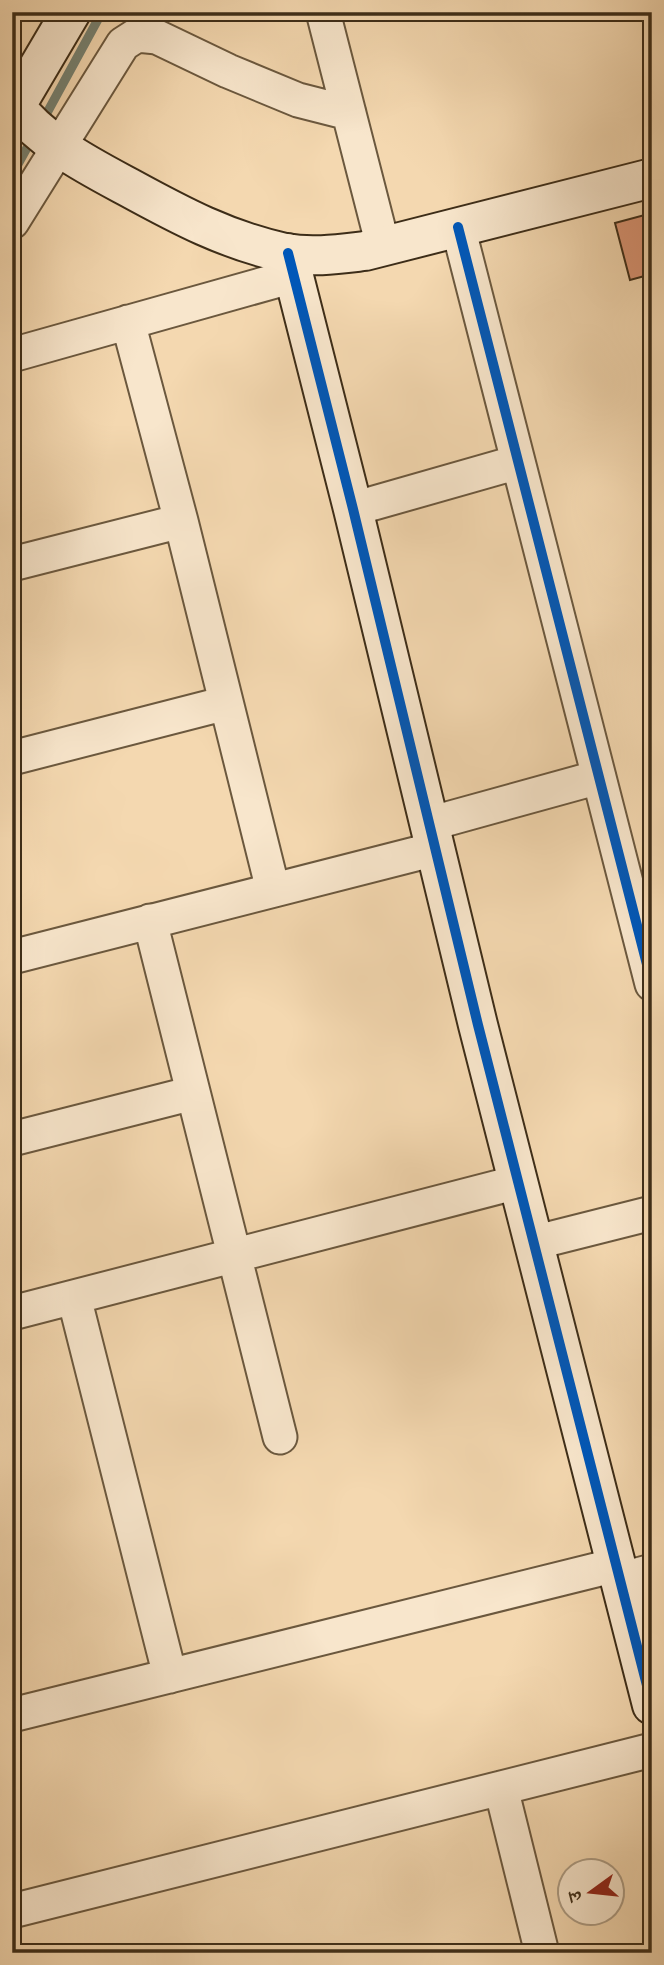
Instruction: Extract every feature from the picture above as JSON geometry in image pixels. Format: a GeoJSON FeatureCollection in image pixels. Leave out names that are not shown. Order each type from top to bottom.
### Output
{"type":"FeatureCollection","features":[{"type":"Feature","properties":{"kind":"street"},"geometry":{"type":"LineString","coordinates":[[12,222],[28,120],[71,12]]}},
{"type":"Feature","properties":{"kind":"street"},"geometry":{"type":"LineString","coordinates":[[323,12],[383,246]]}},
{"type":"Feature","properties":{"kind":"street"},"geometry":{"type":"LineString","coordinates":[[28,120],[137,35],[157,37],[298,100],[349,113]]}},
{"type":"Feature","properties":{"kind":"street"},"geometry":{"type":"LineString","coordinates":[[28,120],[95,170],[197,224],[291,265]]}},
{"type":"Feature","properties":{"kind":"street"},"geometry":{"type":"LineString","coordinates":[[12,355],[128,322],[291,265],[325,256],[365,251],[652,178]]}},
{"type":"Feature","properties":{"kind":"street"},"geometry":{"type":"LineString","coordinates":[[458,227],[652,984]]}},
{"type":"Feature","properties":{"kind":"street"},"geometry":{"type":"LineString","coordinates":[[291,265],[533,1243],[629,1572],[652,1705]]}},
{"type":"Feature","properties":{"kind":"street"},"geometry":{"type":"LineString","coordinates":[[128,322],[181,521],[273,890]]}},
{"type":"Feature","properties":{"kind":"street"},"geometry":{"type":"LineString","coordinates":[[353,509],[518,462]]}},
{"type":"Feature","properties":{"kind":"street"},"geometry":{"type":"LineString","coordinates":[[12,564],[181,521]]}},
{"type":"Feature","properties":{"kind":"street"},"geometry":{"type":"LineString","coordinates":[[12,758],[226,704]]}},
{"type":"Feature","properties":{"kind":"street"},"geometry":{"type":"LineString","coordinates":[[12,957],[273,890],[599,777]]}},
{"type":"Feature","properties":{"kind":"street"},"geometry":{"type":"LineString","coordinates":[[150,921],[280,1437]]}},
{"type":"Feature","properties":{"kind":"street"},"geometry":{"type":"LineString","coordinates":[[12,1139],[193,1093]]}},
{"type":"Feature","properties":{"kind":"street"},"geometry":{"type":"LineString","coordinates":[[12,1313],[518,1182]]}},
{"type":"Feature","properties":{"kind":"street"},"geometry":{"type":"LineString","coordinates":[[533,1243],[652,1213]]}},
{"type":"Feature","properties":{"kind":"street"},"geometry":{"type":"LineString","coordinates":[[74,1297],[170,1676]]}},
{"type":"Feature","properties":{"kind":"street"},"geometry":{"type":"LineString","coordinates":[[12,1715],[170,1676],[629,1572]]}},
{"type":"Feature","properties":{"kind":"street"},"geometry":{"type":"LineString","coordinates":[[12,1910],[652,1751]]}},
{"type":"Feature","properties":{"kind":"street"},"geometry":{"type":"LineString","coordinates":[[501,1788],[542,1953]]}},
{"type":"Feature","properties":{"kind":"building"},"geometry":{"type":"Polygon","coordinates":[[[652,213],[652,274],[630,280],[615,223],[652,213]]]}},
{"type":"Feature","properties":{"kind":"waterway"},"geometry":{"type":"LineString","coordinates":[[42,122],[102,12]]}},
{"type":"Feature","properties":{"kind":"waterway"},"geometry":{"type":"LineString","coordinates":[[12,175],[33,137]]}},
{"type":"Feature","properties":{"kind":"cycle path"},"geometry":{"type":"LineString","coordinates":[[458,227],[652,984]]}},
{"type":"Feature","properties":{"kind":"cycle path"},"geometry":{"type":"LineString","coordinates":[[288,253],[478,1025],[652,1705]]}}]}
